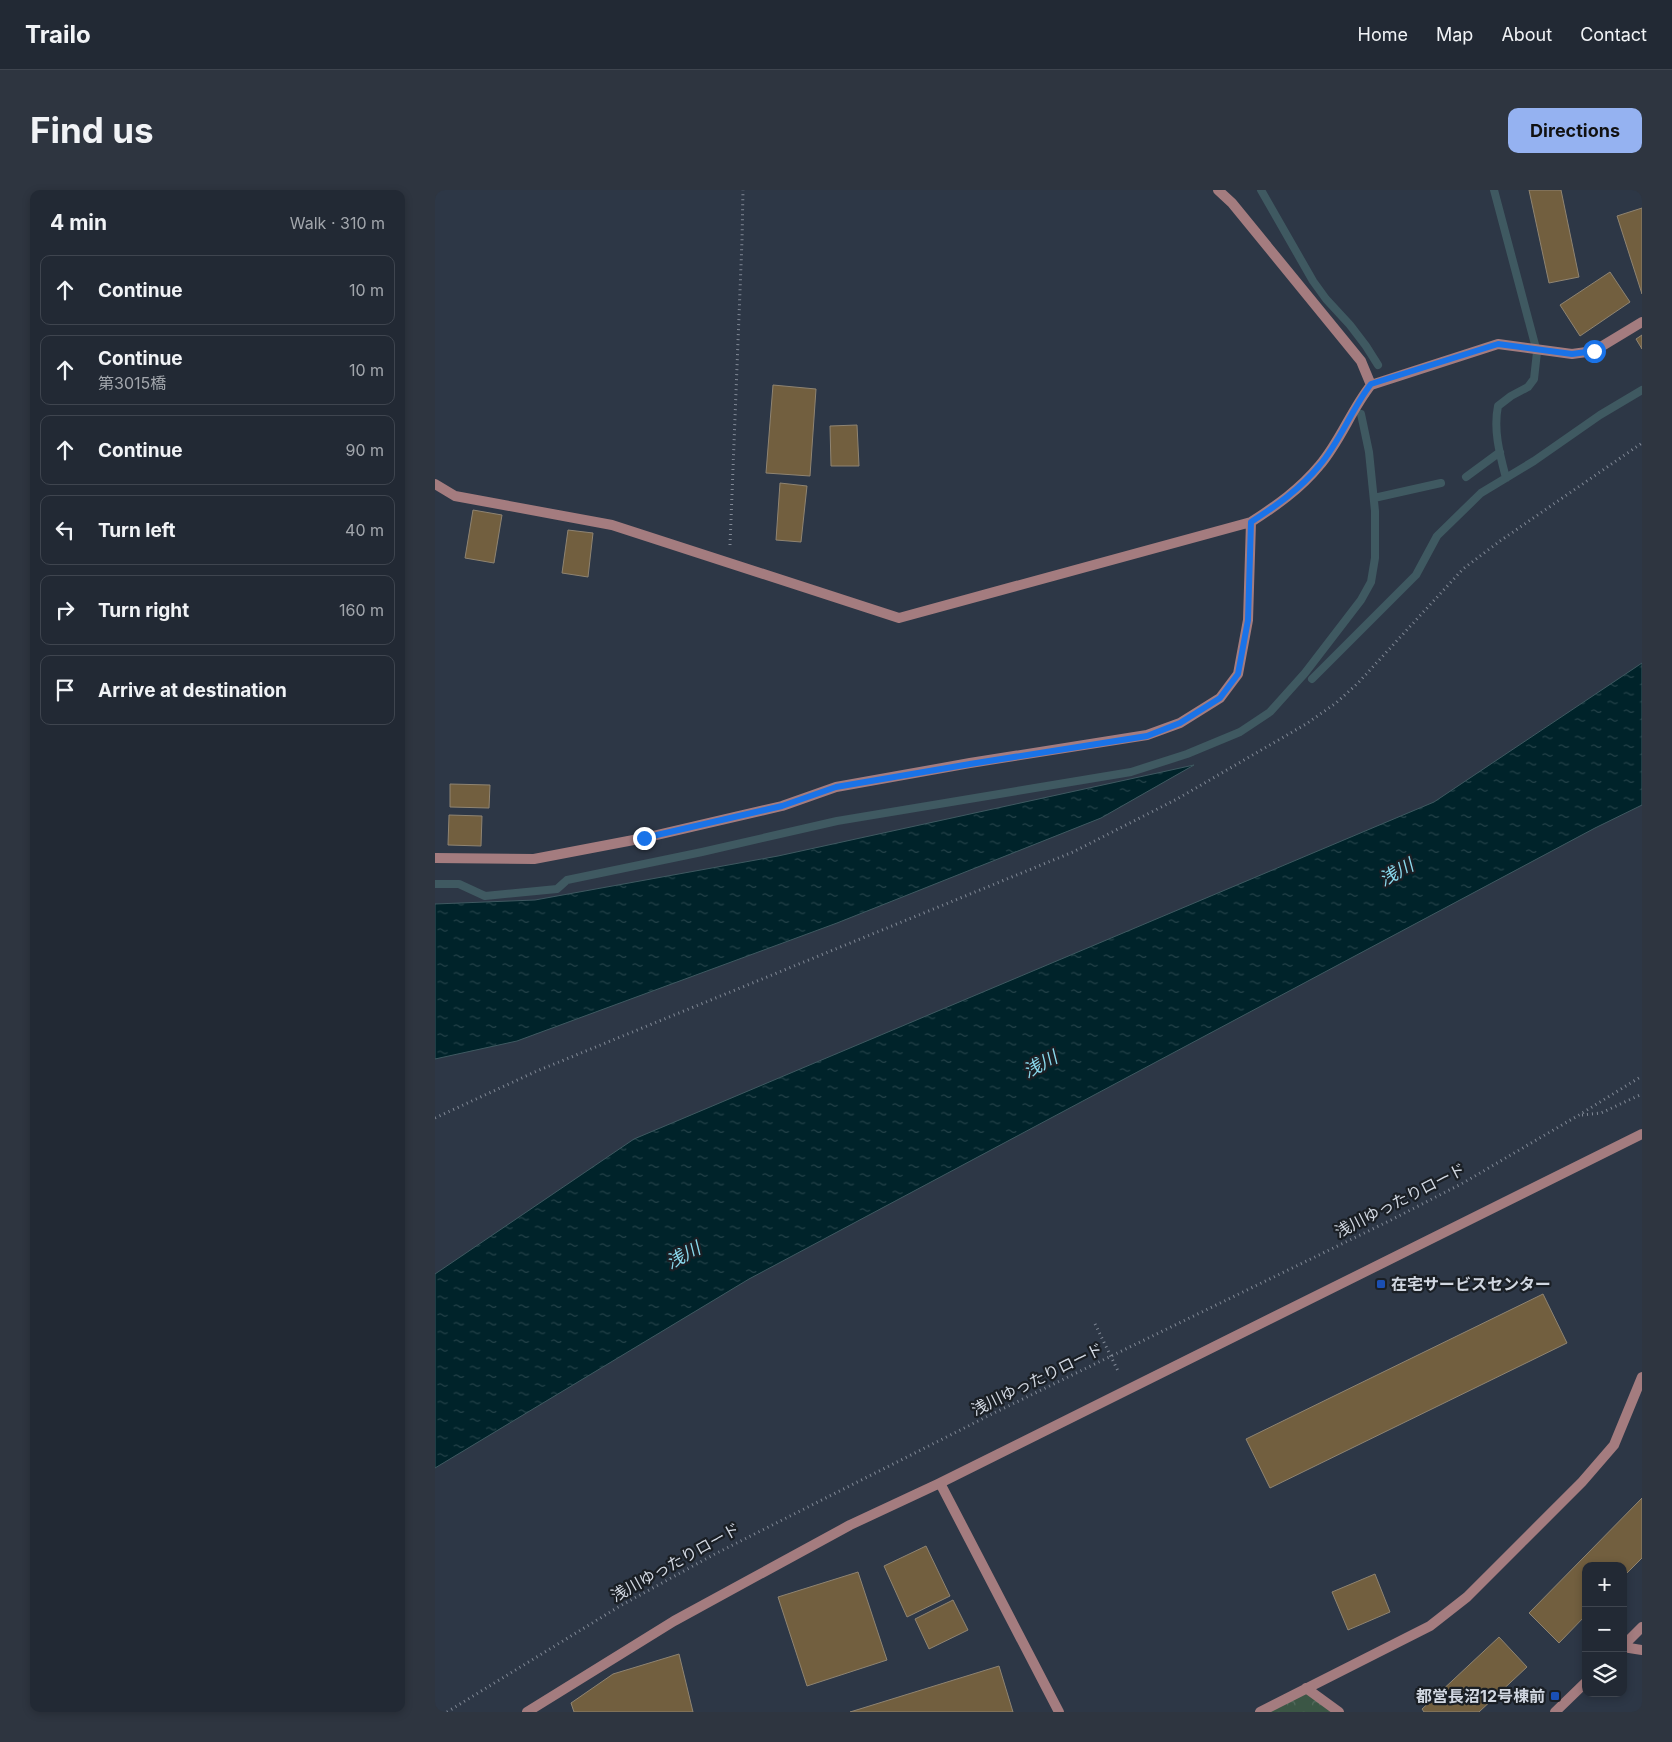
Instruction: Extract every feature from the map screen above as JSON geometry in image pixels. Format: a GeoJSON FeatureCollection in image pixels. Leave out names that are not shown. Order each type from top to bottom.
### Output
{"type":"FeatureCollection","features":[{"type":"Feature","properties":{"kind":"street"},"geometry":{"type":"LineString","coordinates":[[1218,190],[1232,203],[1361,360],[1371,384]]}},
{"type":"Feature","properties":{"kind":"street"},"geometry":{"type":"LineString","coordinates":[[435,484],[455,496],[612,525],[899,618],[1251,522],[1276,506],[1320,466],[1371,384],[1498,344],[1572,354],[1594,351],[1642,322]]}},
{"type":"Feature","properties":{"kind":"street"},"geometry":{"type":"LineString","coordinates":[[435,858],[533,859],[644,838],[782,806],[836,787],[1147,736],[1180,723],[1220,698],[1238,674],[1248,620],[1251,522]]}},
{"type":"Feature","properties":{"kind":"street"},"geometry":{"type":"LineString","coordinates":[[527,1712],[674,1621],[850,1525],[940,1483],[1642,1134]]}},
{"type":"Feature","properties":{"kind":"street"},"geometry":{"type":"LineString","coordinates":[[1260,1712],[1429,1626],[1467,1598],[1581,1482],[1614,1445],[1642,1377]]}},
{"type":"Feature","properties":{"kind":"street"},"geometry":{"type":"LineString","coordinates":[[940,1483],[1059,1712]]}},
{"type":"Feature","properties":{"kind":"street"},"geometry":{"type":"LineString","coordinates":[[1627,1642],[1642,1627]]}},
{"type":"Feature","properties":{"kind":"street"},"geometry":{"type":"LineString","coordinates":[[1627,1647],[1642,1650]]}},
{"type":"Feature","properties":{"kind":"street"},"geometry":{"type":"LineString","coordinates":[[1555,1712],[1582,1686]]}},
{"type":"Feature","properties":{"kind":"street"},"geometry":{"type":"LineString","coordinates":[[1306,1688],[1339,1712]]}},
{"type":"Feature","properties":{"kind":"path"},"geometry":{"type":"LineString","coordinates":[[729,563],[743,240],[743,190]]}},
{"type":"Feature","properties":{"kind":"path"},"geometry":{"type":"LineString","coordinates":[[435,1118],[570,1058],[1073,852],[1177,799],[1306,724],[1336,703],[1358,683],[1463,569],[1500,541],[1642,443]]}},
{"type":"Feature","properties":{"kind":"path","name":"浅川ゆったりロード"},"geometry":{"type":"LineString","coordinates":[[447,1712],[620,1606],[713,1555],[813,1503],[1415,1208],[1463,1183],[1579,1116],[1642,1076]]}},
{"type":"Feature","properties":{"kind":"path"},"geometry":{"type":"LineString","coordinates":[[1579,1116],[1601,1113],[1642,1094]]}},
{"type":"Feature","properties":{"kind":"path"},"geometry":{"type":"LineString","coordinates":[[1095,1324],[1121,1378]]}},
{"type":"Feature","properties":{"kind":"green space"},"geometry":{"type":"Polygon","coordinates":[[[1306,1688],[1339,1712],[1260,1712],[1306,1688]]]}},
{"type":"Feature","properties":{"kind":"water","name":"浅川"},"geometry":{"type":"Polygon","coordinates":[[[1642,663],[1642,805],[1595,828],[749,1279],[435,1468],[435,1274],[634,1139],[1434,802],[1642,663]]]}},
{"type":"Feature","properties":{"kind":"water"},"geometry":{"type":"Polygon","coordinates":[[[1194,765],[1101,818],[837,923],[517,1041],[435,1059],[435,904],[535,900],[778,856],[1194,765]]]}},
{"type":"Feature","properties":{"kind":"building"},"geometry":{"type":"Polygon","coordinates":[[[1529,190],[1561,190],[1579,277],[1549,283],[1529,190]]]}},
{"type":"Feature","properties":{"kind":"building"},"geometry":{"type":"Polygon","coordinates":[[[1642,208],[1642,294],[1617,216],[1642,208]]]}},
{"type":"Feature","properties":{"kind":"building"},"geometry":{"type":"Polygon","coordinates":[[[1610,272],[1630,302],[1580,336],[1560,305],[1610,272]]]}},
{"type":"Feature","properties":{"kind":"building"},"geometry":{"type":"Polygon","coordinates":[[[1642,335],[1642,349],[1636,339],[1642,335]]]}},
{"type":"Feature","properties":{"kind":"building"},"geometry":{"type":"Polygon","coordinates":[[[773,385],[816,389],[810,476],[766,473],[773,385]]]}},
{"type":"Feature","properties":{"kind":"building"},"geometry":{"type":"Polygon","coordinates":[[[857,425],[859,466],[831,466],[830,426],[857,425]]]}},
{"type":"Feature","properties":{"kind":"building"},"geometry":{"type":"Polygon","coordinates":[[[780,483],[807,486],[801,542],[776,540],[780,483]]]}},
{"type":"Feature","properties":{"kind":"building"},"geometry":{"type":"Polygon","coordinates":[[[473,510],[502,515],[494,563],[465,558],[473,510]]]}},
{"type":"Feature","properties":{"kind":"building"},"geometry":{"type":"Polygon","coordinates":[[[568,530],[593,533],[588,577],[562,573],[568,530]]]}},
{"type":"Feature","properties":{"kind":"building"},"geometry":{"type":"Polygon","coordinates":[[[450,784],[490,785],[489,808],[450,807],[450,784]]]}},
{"type":"Feature","properties":{"kind":"building"},"geometry":{"type":"Polygon","coordinates":[[[449,815],[482,816],[481,846],[448,845],[449,815]]]}},
{"type":"Feature","properties":{"kind":"building"},"geometry":{"type":"Polygon","coordinates":[[[1543,1294],[1567,1343],[1270,1488],[1246,1439],[1543,1294]]]}},
{"type":"Feature","properties":{"kind":"building"},"geometry":{"type":"Polygon","coordinates":[[[1642,1498],[1642,1558],[1627,1573],[1627,1562],[1582,1562],[1582,1619],[1559,1643],[1529,1613],[1642,1498]]]}},
{"type":"Feature","properties":{"kind":"building"},"geometry":{"type":"Polygon","coordinates":[[[926,1546],[950,1596],[907,1617],[884,1566],[926,1546]]]}},
{"type":"Feature","properties":{"kind":"building"},"geometry":{"type":"Polygon","coordinates":[[[858,1572],[887,1660],[807,1686],[778,1597],[858,1572]]]}},
{"type":"Feature","properties":{"kind":"building"},"geometry":{"type":"Polygon","coordinates":[[[1375,1574],[1390,1612],[1348,1630],[1332,1592],[1375,1574]]]}},
{"type":"Feature","properties":{"kind":"building"},"geometry":{"type":"Polygon","coordinates":[[[953,1600],[968,1630],[929,1649],[915,1619],[953,1600]]]}},
{"type":"Feature","properties":{"kind":"building"},"geometry":{"type":"Polygon","coordinates":[[[1499,1637],[1527,1667],[1479,1712],[1424,1712],[1422,1709],[1499,1637]]]}},
{"type":"Feature","properties":{"kind":"building"},"geometry":{"type":"Polygon","coordinates":[[[679,1654],[693,1712],[574,1712],[571,1703],[613,1674],[679,1654]]]}},
{"type":"Feature","properties":{"kind":"building"},"geometry":{"type":"Polygon","coordinates":[[[999,1666],[1013,1712],[850,1712],[999,1666]]]}},
{"type":"Feature","properties":{"kind":"waterway"},"geometry":{"type":"LineString","coordinates":[[1261,190],[1313,281],[1326,299],[1350,325],[1378,365]]}},
{"type":"Feature","properties":{"kind":"waterway"},"geometry":{"type":"LineString","coordinates":[[1494,190],[1537,352],[1534,379],[1528,387],[1498,406],[1496,424],[1506,478]]}},
{"type":"Feature","properties":{"kind":"waterway"},"geometry":{"type":"LineString","coordinates":[[1312,679],[1416,575],[1437,536],[1481,493],[1534,461],[1600,415],[1642,390]]}},
{"type":"Feature","properties":{"kind":"waterway"},"geometry":{"type":"LineString","coordinates":[[435,884],[459,884],[485,896],[557,889],[567,880],[837,821],[1131,772],[1187,754],[1240,732],[1270,712],[1305,673],[1361,600],[1371,582],[1375,558],[1375,511],[1369,452],[1361,414]]}},
{"type":"Feature","properties":{"kind":"waterway"},"geometry":{"type":"LineString","coordinates":[[1466,477],[1500,452]]}},
{"type":"Feature","properties":{"kind":"waterway"},"geometry":{"type":"LineString","coordinates":[[1374,498],[1441,483]]}},
{"type":"Feature","properties":{"kind":"place","name":"在宅サービスセンター"},"geometry":{"type":"Point","coordinates":[1381,1284]}},
{"type":"Feature","properties":{"kind":"place","name":"都営長沼12号棟前"},"geometry":{"type":"Point","coordinates":[1555,1696]}},
{"type":"Feature","properties":{"kind":"route"},"geometry":{"type":"LineString","coordinates":[[644,838],[782,806],[836,787],[1147,736],[1180,723],[1220,698],[1238,674],[1248,620],[1251,522],[1276,506],[1320,466],[1371,384],[1498,344],[1572,354],[1594,351]]}}]}
